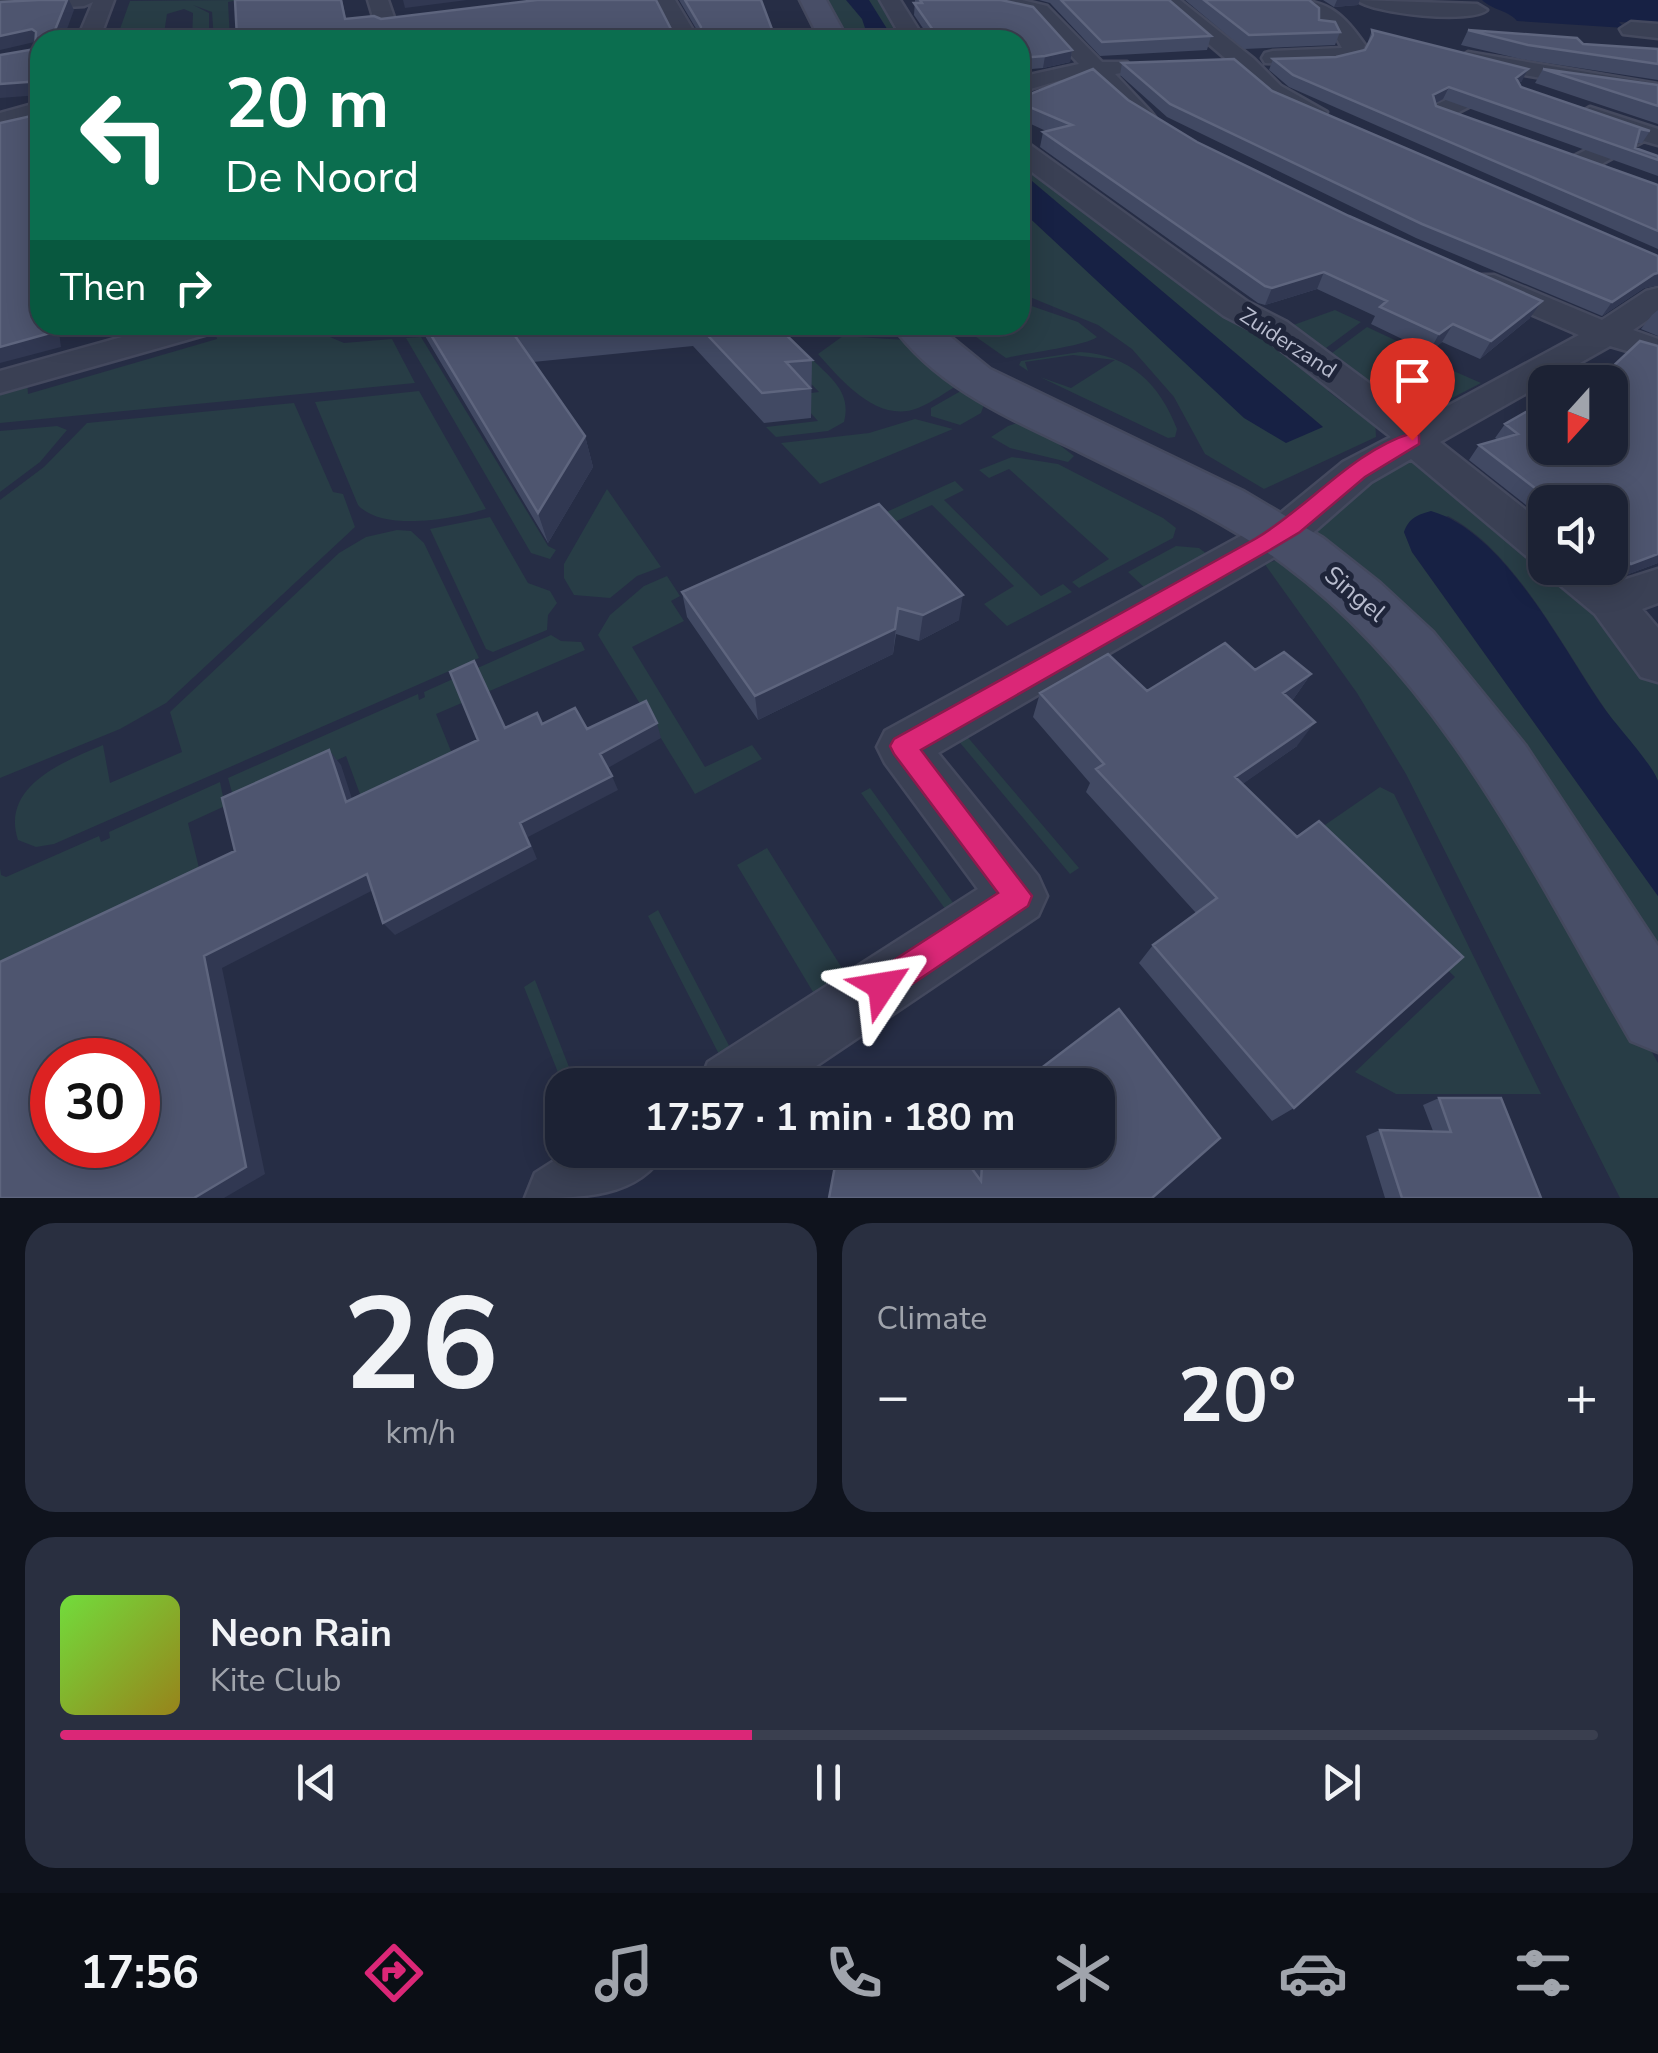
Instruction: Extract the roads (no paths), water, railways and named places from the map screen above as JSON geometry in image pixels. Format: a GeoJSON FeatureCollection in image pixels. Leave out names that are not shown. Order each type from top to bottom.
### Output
{"type":"FeatureCollection","features":[{"type":"Feature","properties":{"kind":"main road"},"geometry":{"type":"LineString","coordinates":[[812,0],[828,30]]}},
{"type":"Feature","properties":{"kind":"main road","name":"Singel"},"geometry":{"type":"LineString","coordinates":[[922,335],[974,379],[1278,535],[1379,612],[1453,693],[1658,1014]]}},
{"type":"Feature","properties":{"kind":"street"},"geometry":{"type":"LineString","coordinates":[[0,5],[84,0]]}},
{"type":"Feature","properties":{"kind":"street"},"geometry":{"type":"LineString","coordinates":[[92,30],[104,0]]}},
{"type":"Feature","properties":{"kind":"street"},"geometry":{"type":"LineString","coordinates":[[665,0],[682,30]]}},
{"type":"Feature","properties":{"kind":"street"},"geometry":{"type":"LineString","coordinates":[[890,0],[908,30]]}},
{"type":"Feature","properties":{"kind":"street"},"geometry":{"type":"LineString","coordinates":[[992,0],[1038,8],[1142,117],[1168,131]]}},
{"type":"Feature","properties":{"kind":"street"},"geometry":{"type":"LineString","coordinates":[[1168,0],[1239,58],[1272,92],[1344,125]]}},
{"type":"Feature","properties":{"kind":"street"},"geometry":{"type":"LineString","coordinates":[[1204,60],[1331,58],[1351,53],[1363,39],[1303,0]]}},
{"type":"Feature","properties":{"kind":"street"},"geometry":{"type":"LineString","coordinates":[[1367,0],[1410,8],[1473,5],[1481,28],[1468,51],[1451,61]]}},
{"type":"Feature","properties":{"kind":"street"},"geometry":{"type":"LineString","coordinates":[[1631,29],[1658,30]]}},
{"type":"Feature","properties":{"kind":"street"},"geometry":{"type":"LineString","coordinates":[[1451,61],[1519,90],[1653,128]]}},
{"type":"Feature","properties":{"kind":"street"},"geometry":{"type":"LineString","coordinates":[[1451,61],[1658,91]]}},
{"type":"Feature","properties":{"kind":"street"},"geometry":{"type":"LineString","coordinates":[[1030,82],[1050,75],[1138,65]]}},
{"type":"Feature","properties":{"kind":"street"},"geometry":{"type":"LineString","coordinates":[[1476,124],[1442,111],[1519,90]]}},
{"type":"Feature","properties":{"kind":"street"},"geometry":{"type":"LineString","coordinates":[[1568,107],[1653,128]]}},
{"type":"Feature","properties":{"kind":"street"},"geometry":{"type":"LineString","coordinates":[[0,121],[30,113]]}},
{"type":"Feature","properties":{"kind":"street"},"geometry":{"type":"LineString","coordinates":[[1612,172],[1576,160],[1653,128]]}},
{"type":"Feature","properties":{"kind":"street","name":"Zuiderzand"},"geometry":{"type":"LineString","coordinates":[[1030,157],[1236,309],[1275,330],[1360,392],[1402,424],[1412,440],[1528,534]]}},
{"type":"Feature","properties":{"kind":"street"},"geometry":{"type":"LineString","coordinates":[[1448,268],[1658,350]]}},
{"type":"Feature","properties":{"kind":"street"},"geometry":{"type":"LineString","coordinates":[[756,1068],[1018,896],[903,746],[1278,535],[1358,472],[1607,333],[1658,298]]}},
{"type":"Feature","properties":{"kind":"street"},"geometry":{"type":"LineString","coordinates":[[0,382],[94,340],[130,335]]}},
{"type":"Feature","properties":{"kind":"street"},"geometry":{"type":"LineString","coordinates":[[1590,585],[1611,602],[1658,662]]}},
{"type":"Feature","properties":{"kind":"street"},"geometry":{"type":"LineString","coordinates":[[1611,602],[1658,586]]}},
{"type":"Feature","properties":{"kind":"street"},"geometry":{"type":"LineString","coordinates":[[560,1198],[605,1168]]}},
{"type":"Feature","properties":{"kind":"water"},"geometry":{"type":"Polygon","coordinates":[[[846,0],[869,0],[888,30],[866,30],[846,0]]]}},
{"type":"Feature","properties":{"kind":"water"},"geometry":{"type":"Polygon","coordinates":[[[1482,0],[1658,0],[1658,24],[1619,22],[1625,28],[1517,21],[1482,0]]]}},
{"type":"Feature","properties":{"kind":"water"},"geometry":{"type":"Polygon","coordinates":[[[1030,179],[1323,427],[1286,443],[1244,418],[1030,218],[1030,179]]]}},
{"type":"Feature","properties":{"kind":"water"},"geometry":{"type":"Polygon","coordinates":[[[1431,511],[1458,523],[1507,567],[1530,595],[1604,708],[1655,774],[1658,896],[1412,552],[1404,532],[1406,527],[1414,518],[1431,511]]]}}]}
